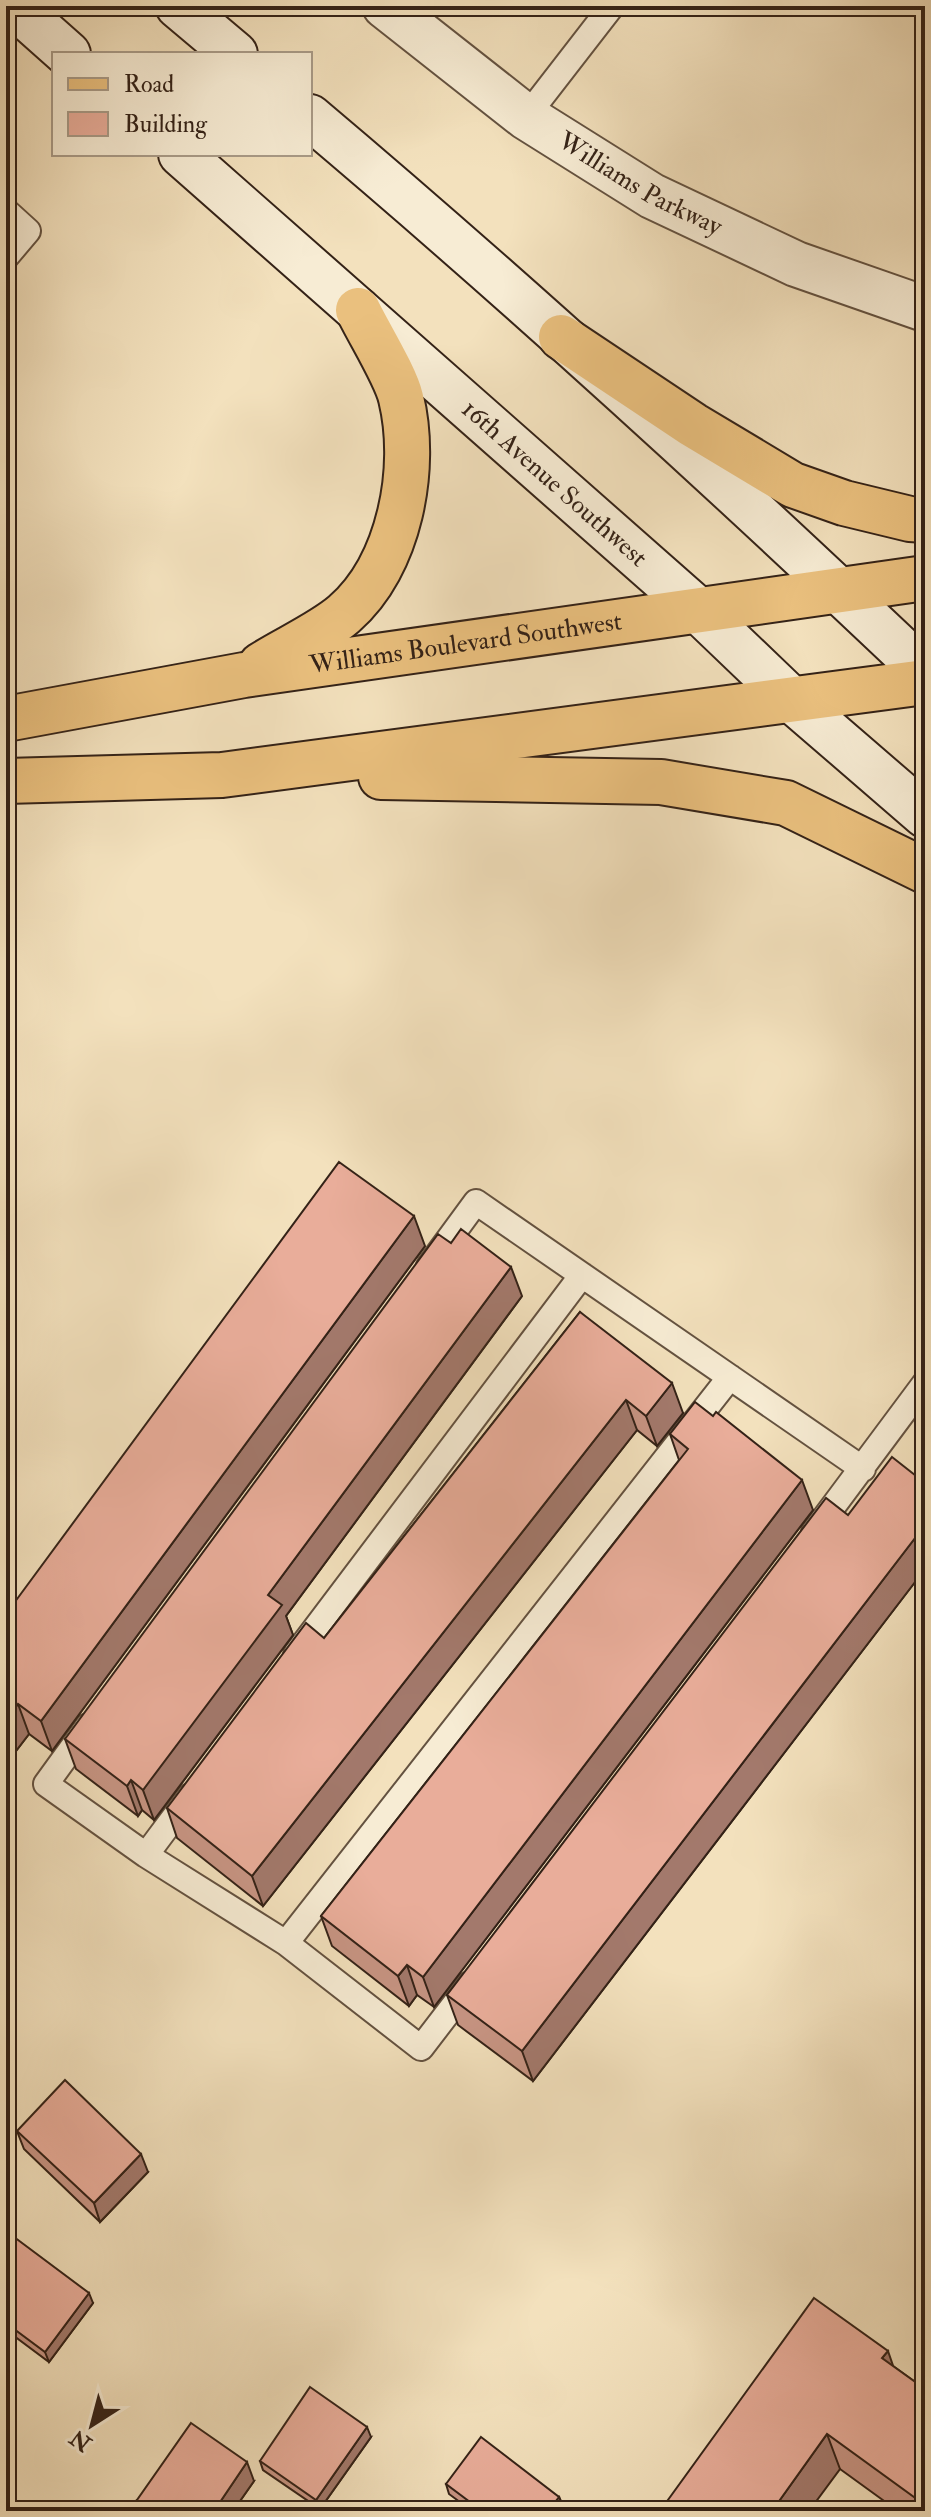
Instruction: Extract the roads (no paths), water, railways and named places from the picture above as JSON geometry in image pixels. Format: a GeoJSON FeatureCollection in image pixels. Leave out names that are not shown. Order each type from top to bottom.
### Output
{"type":"FeatureCollection","features":[{"type":"Feature","properties":{"kind":"main road"},"geometry":{"type":"LineString","coordinates":[[14,6],[66,52]]}},
{"type":"Feature","properties":{"kind":"main road"},"geometry":{"type":"LineString","coordinates":[[178,6],[233,52]]}},
{"type":"Feature","properties":{"kind":"main road","name":"Williams Parkway"},"geometry":{"type":"LineString","coordinates":[[385,6],[526,117],[652,196],[796,264],[925,309]]}},
{"type":"Feature","properties":{"kind":"main road"},"geometry":{"type":"LineString","coordinates":[[312,119],[437,225],[838,589],[925,672]]}},
{"type":"Feature","properties":{"kind":"main road","name":"16th Avenue Southwest"},"geometry":{"type":"LineString","coordinates":[[183,156],[698,610],[793,701],[925,815]]}},
{"type":"Feature","properties":{"kind":"main road"},"geometry":{"type":"LineString","coordinates":[[244,675],[343,615],[373,582],[393,540],[408,466],[401,396],[358,310]]}},
{"type":"Feature","properties":{"kind":"main road"},"geometry":{"type":"LineString","coordinates":[[561,337],[693,425],[793,485],[844,503],[925,520]]}},
{"type":"Feature","properties":{"kind":"main road","name":"Williams Boulevard Southwest"},"geometry":{"type":"LineString","coordinates":[[6,719],[244,675],[925,578]]}},
{"type":"Feature","properties":{"kind":"main road"},"geometry":{"type":"LineString","coordinates":[[222,775],[925,682]]}},
{"type":"Feature","properties":{"kind":"main road"},"geometry":{"type":"LineString","coordinates":[[6,781],[222,775],[661,782],[786,803],[925,871]]}},
{"type":"Feature","properties":{"kind":"lane"},"geometry":{"type":"LineString","coordinates":[[526,117],[612,6]]}},
{"type":"Feature","properties":{"kind":"lane"},"geometry":{"type":"LineString","coordinates":[[6,211],[28,231],[6,257]]}},
{"type":"Feature","properties":{"kind":"lane"},"geometry":{"type":"LineString","coordinates":[[419,1278],[476,1202],[863,1469]]}},
{"type":"Feature","properties":{"kind":"lane"},"geometry":{"type":"LineString","coordinates":[[278,1678],[582,1275]]}},
{"type":"Feature","properties":{"kind":"lane"},"geometry":{"type":"LineString","coordinates":[[286,1943],[730,1377]]}},
{"type":"Feature","properties":{"kind":"lane"},"geometry":{"type":"LineString","coordinates":[[795,1557],[925,1383]]}},
{"type":"Feature","properties":{"kind":"lane"},"geometry":{"type":"LineString","coordinates":[[102,1708],[46,1784],[146,1855],[286,1943],[421,2048],[488,1960]]}},
{"type":"Feature","properties":{"kind":"lane"},"geometry":{"type":"LineString","coordinates":[[146,1855],[202,1779]]}}]}
